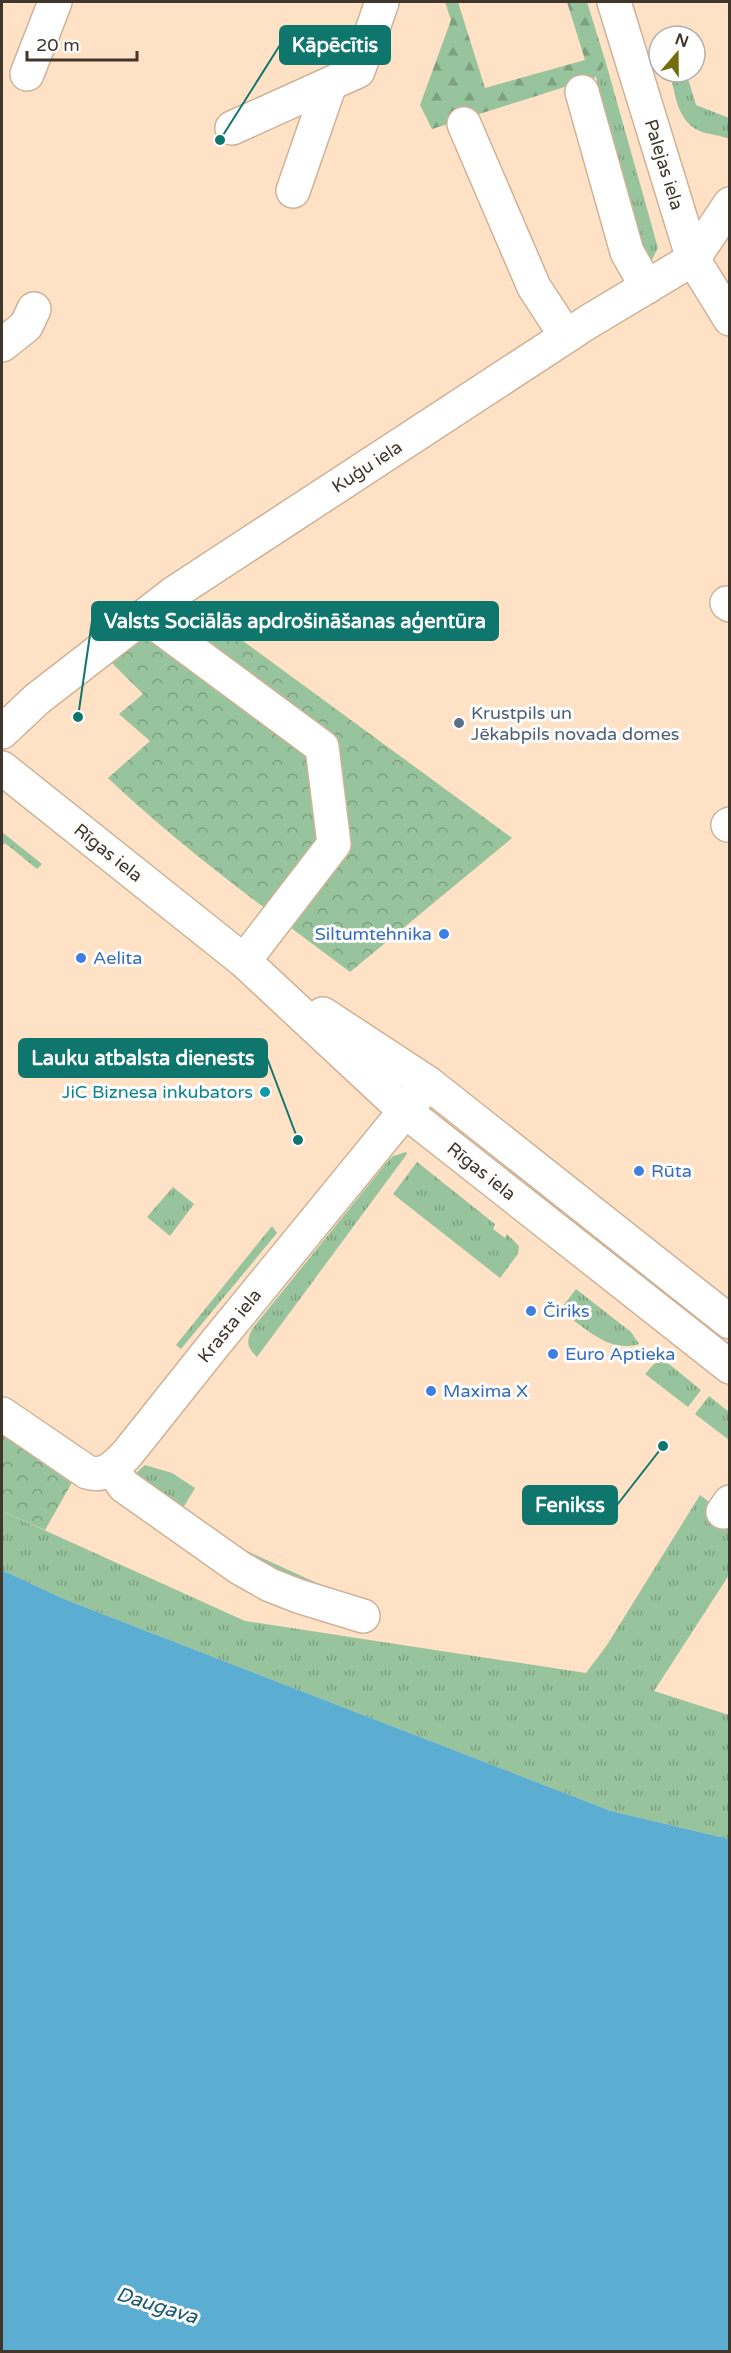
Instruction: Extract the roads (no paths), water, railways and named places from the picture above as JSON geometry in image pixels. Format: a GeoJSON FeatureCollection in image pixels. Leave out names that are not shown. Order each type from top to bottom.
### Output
{"type":"FeatureCollection","features":[{"type":"Feature","properties":{"kind":"street"},"geometry":{"type":"LineString","coordinates":[[27,74],[55,2]]}},
{"type":"Feature","properties":{"kind":"street"},"geometry":{"type":"LineString","coordinates":[[232,128],[358,70],[382,2]]}},
{"type":"Feature","properties":{"kind":"street","name":"Palejas iela"},"geometry":{"type":"LineString","coordinates":[[614,2],[693,259],[729,319]]}},
{"type":"Feature","properties":{"kind":"street"},"geometry":{"type":"LineString","coordinates":[[293,191],[330,84]]}},
{"type":"Feature","properties":{"kind":"street"},"geometry":{"type":"LineString","coordinates":[[582,92],[627,252],[647,286]]}},
{"type":"Feature","properties":{"kind":"street"},"geometry":{"type":"LineString","coordinates":[[464,124],[534,287],[566,336]]}},
{"type":"Feature","properties":{"kind":"street","name":"Kuģu iela"},"geometry":{"type":"LineString","coordinates":[[2,732],[37,699],[174,594],[566,336],[693,259],[729,204]]}},
{"type":"Feature","properties":{"kind":"street"},"geometry":{"type":"LineString","coordinates":[[2,345],[26,326],[34,309]]}},
{"type":"Feature","properties":{"kind":"street"},"geometry":{"type":"LineString","coordinates":[[145,616],[322,747],[334,844],[244,962]]}},
{"type":"Feature","properties":{"kind":"street","name":"Rīgas iela"},"geometry":{"type":"LineString","coordinates":[[2,768],[244,962],[405,1111],[729,1367]]}},
{"type":"Feature","properties":{"kind":"street","name":"Rīgas iela"},"geometry":{"type":"LineString","coordinates":[[244,962],[428,1083],[729,1322]]}},
{"type":"Feature","properties":{"kind":"street","name":"Krasta iela"},"geometry":{"type":"LineString","coordinates":[[112,1469],[128,1455],[428,1083]]}},
{"type":"Feature","properties":{"kind":"street"},"geometry":{"type":"LineString","coordinates":[[2,1414],[87,1472],[103,1473],[112,1469],[124,1486],[240,1568],[270,1585],[363,1616]]}},
{"type":"Feature","properties":{"kind":"water","name":"Daugava"},"geometry":{"type":"Polygon","coordinates":[[[2,1570],[64,1599],[611,1811],[729,1839],[729,2351],[2,2351],[2,1570]]]}},
{"type":"Feature","properties":{"kind":"place","name":"Kāpēcītis"},"geometry":{"type":"Point","coordinates":[220,140]}},
{"type":"Feature","properties":{"kind":"place","name":"Valsts Sociālās apdrošināšanas aģentūra"},"geometry":{"type":"Point","coordinates":[78,717]}},
{"type":"Feature","properties":{"kind":"place","name":"Krustpils un Jēkabpils novada domes"},"geometry":{"type":"Point","coordinates":[459,723]}},
{"type":"Feature","properties":{"kind":"place","name":"Siltumtehnika"},"geometry":{"type":"Point","coordinates":[444,934]}},
{"type":"Feature","properties":{"kind":"place","name":"Aelita"},"geometry":{"type":"Point","coordinates":[81,958]}},
{"type":"Feature","properties":{"kind":"place","name":"JiC Biznesa inkubators"},"geometry":{"type":"Point","coordinates":[265,1092]}},
{"type":"Feature","properties":{"kind":"place","name":"Lauku atbalsta dienests"},"geometry":{"type":"Point","coordinates":[298,1140]}},
{"type":"Feature","properties":{"kind":"place","name":"Rūta"},"geometry":{"type":"Point","coordinates":[639,1171]}},
{"type":"Feature","properties":{"kind":"place","name":"Čiriks"},"geometry":{"type":"Point","coordinates":[531,1311]}},
{"type":"Feature","properties":{"kind":"place","name":"Euro Aptieka"},"geometry":{"type":"Point","coordinates":[553,1354]}},
{"type":"Feature","properties":{"kind":"place","name":"Maxima X"},"geometry":{"type":"Point","coordinates":[431,1391]}},
{"type":"Feature","properties":{"kind":"place","name":"Fenikss"},"geometry":{"type":"Point","coordinates":[663,1446]}}]}
